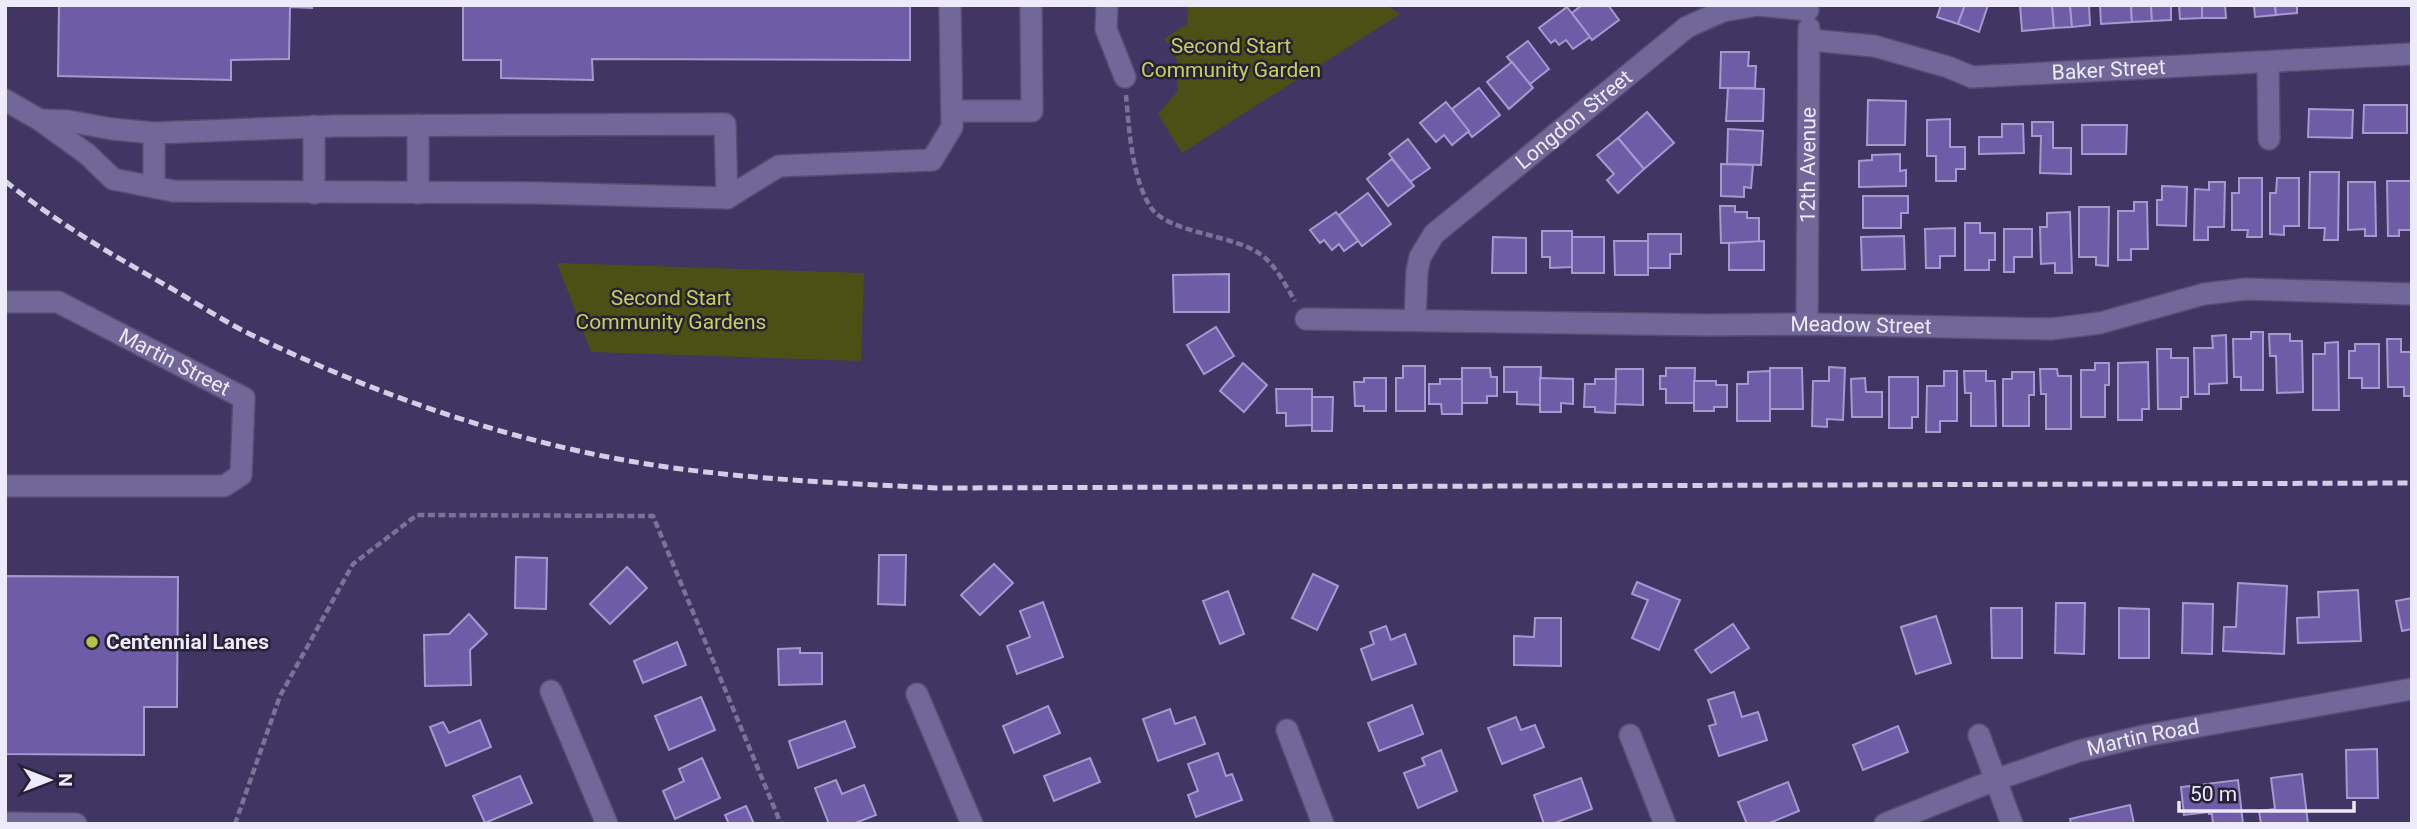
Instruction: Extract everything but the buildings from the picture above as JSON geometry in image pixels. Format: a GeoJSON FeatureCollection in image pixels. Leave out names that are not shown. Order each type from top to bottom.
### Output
{"type":"FeatureCollection","features":[{"type":"Feature","properties":{"kind":"street"},"geometry":{"type":"LineString","coordinates":[[5,100],[40,120],[87,154],[113,178],[173,191],[542,192],[727,198],[779,166],[932,160],[952,127],[950,5]]}},
{"type":"Feature","properties":{"kind":"street"},"geometry":{"type":"LineString","coordinates":[[952,111],[1032,111],[1031,5]]}},
{"type":"Feature","properties":{"kind":"street"},"geometry":{"type":"LineString","coordinates":[[1107,5],[1106,29],[1125,77]]}},
{"type":"Feature","properties":{"kind":"street","name":"Longdon Street"},"geometry":{"type":"LineString","coordinates":[[1415,320],[1420,257],[1434,234],[1687,27],[1723,11],[1758,5],[1808,8]]}},
{"type":"Feature","properties":{"kind":"street","name":"12th Avenue"},"geometry":{"type":"LineString","coordinates":[[1807,324],[1810,40],[1808,8]]}},
{"type":"Feature","properties":{"kind":"street","name":"Baker Street"},"geometry":{"type":"LineString","coordinates":[[1810,40],[1874,46],[1948,67],[1972,77],[2412,54]]}},
{"type":"Feature","properties":{"kind":"street"},"geometry":{"type":"LineString","coordinates":[[2268,62],[2269,139]]}},
{"type":"Feature","properties":{"kind":"street"},"geometry":{"type":"LineString","coordinates":[[40,120],[68,121],[154,133],[418,125],[725,124],[727,198]]}},
{"type":"Feature","properties":{"kind":"street"},"geometry":{"type":"LineString","coordinates":[[418,125],[418,193]]}},
{"type":"Feature","properties":{"kind":"street"},"geometry":{"type":"LineString","coordinates":[[314,127],[314,192]]}},
{"type":"Feature","properties":{"kind":"street"},"geometry":{"type":"LineString","coordinates":[[154,133],[155,187]]}},
{"type":"Feature","properties":{"kind":"street","name":"Meadow Street"},"geometry":{"type":"LineString","coordinates":[[1306,319],[2051,329],[2101,323],[2204,294],[2246,289],[2412,294]]}},
{"type":"Feature","properties":{"kind":"street","name":"Martin Street"},"geometry":{"type":"LineString","coordinates":[[5,302],[58,302],[244,398],[241,475],[223,486],[5,486]]}},
{"type":"Feature","properties":{"kind":"street","name":"Martin Road"},"geometry":{"type":"LineString","coordinates":[[1885,824],[1995,780],[2079,751],[2148,735],[2412,690]]}},
{"type":"Feature","properties":{"kind":"street"},"geometry":{"type":"LineString","coordinates":[[551,691],[607,824]]}},
{"type":"Feature","properties":{"kind":"street"},"geometry":{"type":"LineString","coordinates":[[917,694],[972,824]]}},
{"type":"Feature","properties":{"kind":"street"},"geometry":{"type":"LineString","coordinates":[[1287,730],[1323,824]]}},
{"type":"Feature","properties":{"kind":"street"},"geometry":{"type":"LineString","coordinates":[[1630,735],[1665,824]]}},
{"type":"Feature","properties":{"kind":"street"},"geometry":{"type":"LineString","coordinates":[[1979,735],[2012,824]]}},
{"type":"Feature","properties":{"kind":"street"},"geometry":{"type":"LineString","coordinates":[[5,822],[76,824]]}},
{"type":"Feature","properties":{"kind":"path"},"geometry":{"type":"LineString","coordinates":[[1125,77],[1129,130],[1141,189],[1154,212],[1171,222],[1242,244],[1262,255],[1277,271],[1306,319]]}},
{"type":"Feature","properties":{"kind":"path"},"geometry":{"type":"LineString","coordinates":[[235,824],[280,696],[354,564],[417,515],[653,516],[781,824]]}},
{"type":"Feature","properties":{"kind":"green space","name":"Second Start Community Garden"},"geometry":{"type":"Polygon","coordinates":[[[1188,5],[1386,5],[1400,14],[1182,153],[1158,114],[1177,92],[1178,65],[1174,49],[1164,39],[1187,24],[1188,5]]]}},
{"type":"Feature","properties":{"kind":"green space","name":"Second Start Community Gardens"},"geometry":{"type":"Polygon","coordinates":[[[557,263],[864,273],[861,361],[591,352],[557,263]]]}},
{"type":"Feature","properties":{"kind":"railway"},"geometry":{"type":"LineString","coordinates":[[5,181],[64,224],[234,326],[349,378],[444,414],[542,442],[591,454],[714,473],[936,488],[2412,483]]}},
{"type":"Feature","properties":{"kind":"place","name":"Centennial Lanes"},"geometry":{"type":"Point","coordinates":[92,642]}}]}
